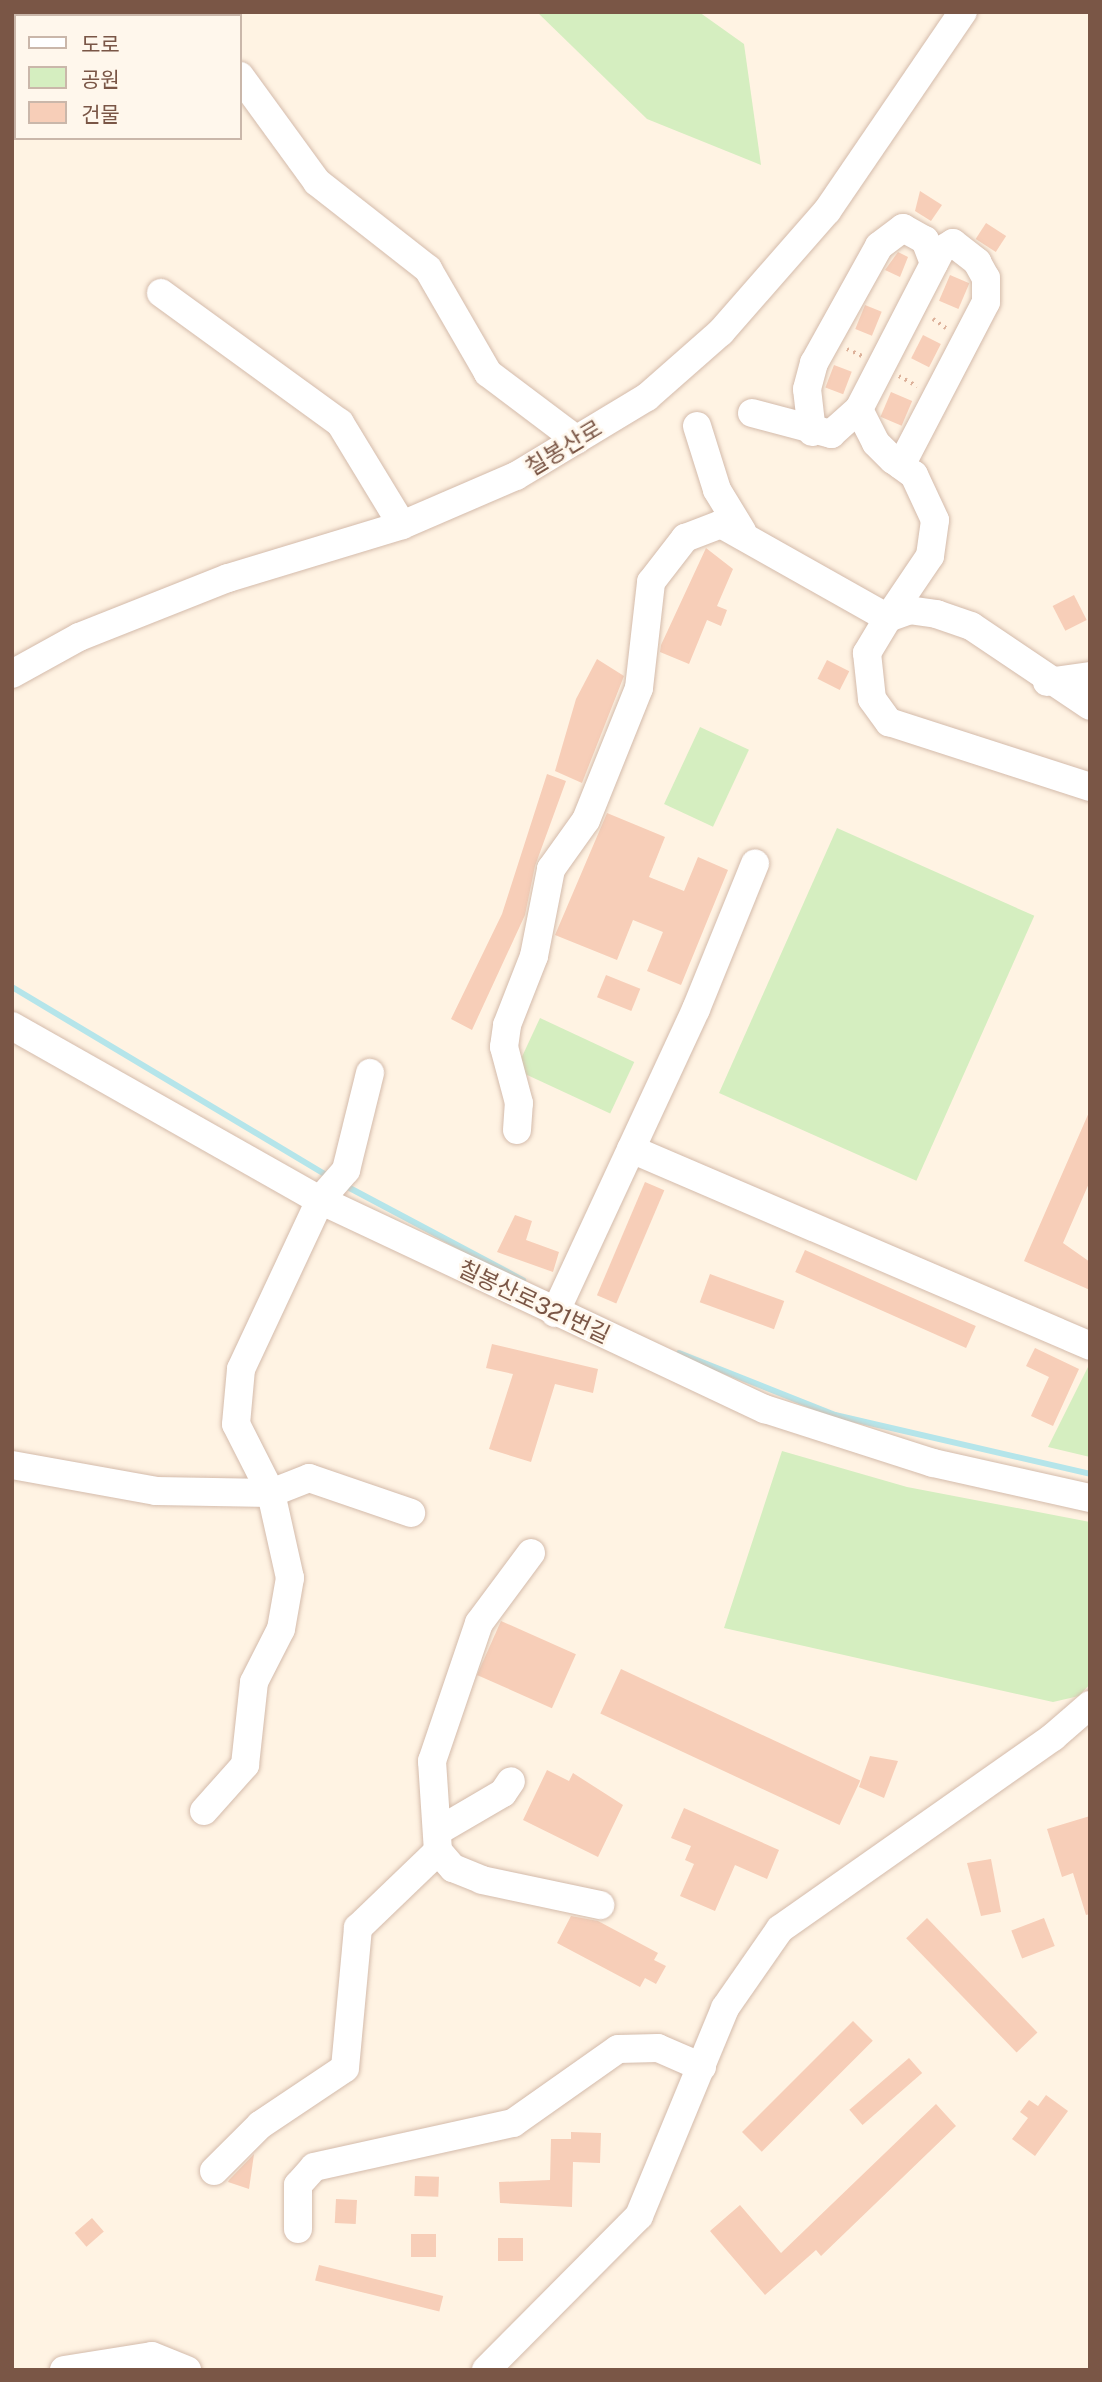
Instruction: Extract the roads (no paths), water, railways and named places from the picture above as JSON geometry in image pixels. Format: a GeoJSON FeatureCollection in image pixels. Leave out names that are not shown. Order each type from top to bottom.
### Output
{"type":"FeatureCollection","features":[{"type":"Feature","properties":{"kind":"street","name":"칠봉산로"},"geometry":{"type":"LineString","coordinates":[[12,674],[79,637],[228,578],[402,525],[516,476],[647,397],[721,332],[827,211],[963,12]]}},
{"type":"Feature","properties":{"kind":"street"},"geometry":{"type":"LineString","coordinates":[[242,79],[317,182],[428,269],[488,373],[577,440]]}},
{"type":"Feature","properties":{"kind":"street"},"geometry":{"type":"LineString","coordinates":[[812,432],[807,389],[814,363],[879,246],[903,228],[925,240],[934,263]]}},
{"type":"Feature","properties":{"kind":"street"},"geometry":{"type":"LineString","coordinates":[[752,413],[812,432],[840,430],[859,409],[934,263],[953,243],[967,252],[986,278],[986,302],[901,465]]}},
{"type":"Feature","properties":{"kind":"street"},"geometry":{"type":"LineString","coordinates":[[161,293],[340,423],[402,525]]}},
{"type":"Feature","properties":{"kind":"street"},"geometry":{"type":"LineString","coordinates":[[859,409],[876,443],[901,465],[929,499],[935,537],[888,618],[876,630],[865,677],[889,722],[1090,787]]}},
{"type":"Feature","properties":{"kind":"street"},"geometry":{"type":"LineString","coordinates":[[697,426],[718,489],[742,531],[807,577],[888,618],[910,610],[971,626],[1047,681],[1090,706]]}},
{"type":"Feature","properties":{"kind":"street"},"geometry":{"type":"LineString","coordinates":[[517,1130],[519,1103],[504,1047],[508,1025],[534,956],[551,869],[586,820],[639,688],[651,582],[667,556],[703,526],[742,531]]}},
{"type":"Feature","properties":{"kind":"street"},"geometry":{"type":"LineString","coordinates":[[1047,681],[1090,676]]}},
{"type":"Feature","properties":{"kind":"street"},"geometry":{"type":"LineString","coordinates":[[555,1313],[566,1282],[631,1149],[755,864]]}},
{"type":"Feature","properties":{"kind":"street","name":"칠봉산로321번길"},"geometry":{"type":"LineString","coordinates":[[12,1026],[333,1187],[555,1313],[765,1409],[933,1463],[1090,1498]]}},
{"type":"Feature","properties":{"kind":"street"},"geometry":{"type":"LineString","coordinates":[[204,1811],[245,1765],[254,1682],[281,1629],[290,1577],[271,1493],[236,1424],[234,1399],[259,1325],[333,1187],[370,1073]]}},
{"type":"Feature","properties":{"kind":"street"},"geometry":{"type":"LineString","coordinates":[[631,1149],[1090,1346]]}},
{"type":"Feature","properties":{"kind":"street"},"geometry":{"type":"LineString","coordinates":[[12,1465],[156,1491],[271,1493],[309,1478],[411,1513]]}},
{"type":"Feature","properties":{"kind":"street"},"geometry":{"type":"LineString","coordinates":[[531,1553],[522,1573],[491,1605],[469,1646],[432,1761],[438,1841],[453,1868],[482,1880],[600,1905]]}},
{"type":"Feature","properties":{"kind":"street"},"geometry":{"type":"LineString","coordinates":[[486,2370],[639,2216],[743,1975],[780,1929],[1053,1737],[1090,1705]]}},
{"type":"Feature","properties":{"kind":"street"},"geometry":{"type":"LineString","coordinates":[[214,2171],[260,2125],[345,2067],[358,1928],[438,1841],[503,1793],[511,1781]]}},
{"type":"Feature","properties":{"kind":"street"},"geometry":{"type":"LineString","coordinates":[[298,2229],[298,2185],[314,2167],[513,2123],[618,2049],[644,2045],[702,2067]]}},
{"type":"Feature","properties":{"kind":"street"},"geometry":{"type":"LineString","coordinates":[[64,2370],[152,2356],[187,2370]]}},
{"type":"Feature","properties":{"kind":"waterway"},"geometry":{"type":"LineString","coordinates":[[12,987],[329,1177]]}},
{"type":"Feature","properties":{"kind":"waterway"},"geometry":{"type":"LineString","coordinates":[[344,1185],[523,1280]]}},
{"type":"Feature","properties":{"kind":"waterway"},"geometry":{"type":"LineString","coordinates":[[679,1353],[835,1415],[1090,1474]]}}]}
